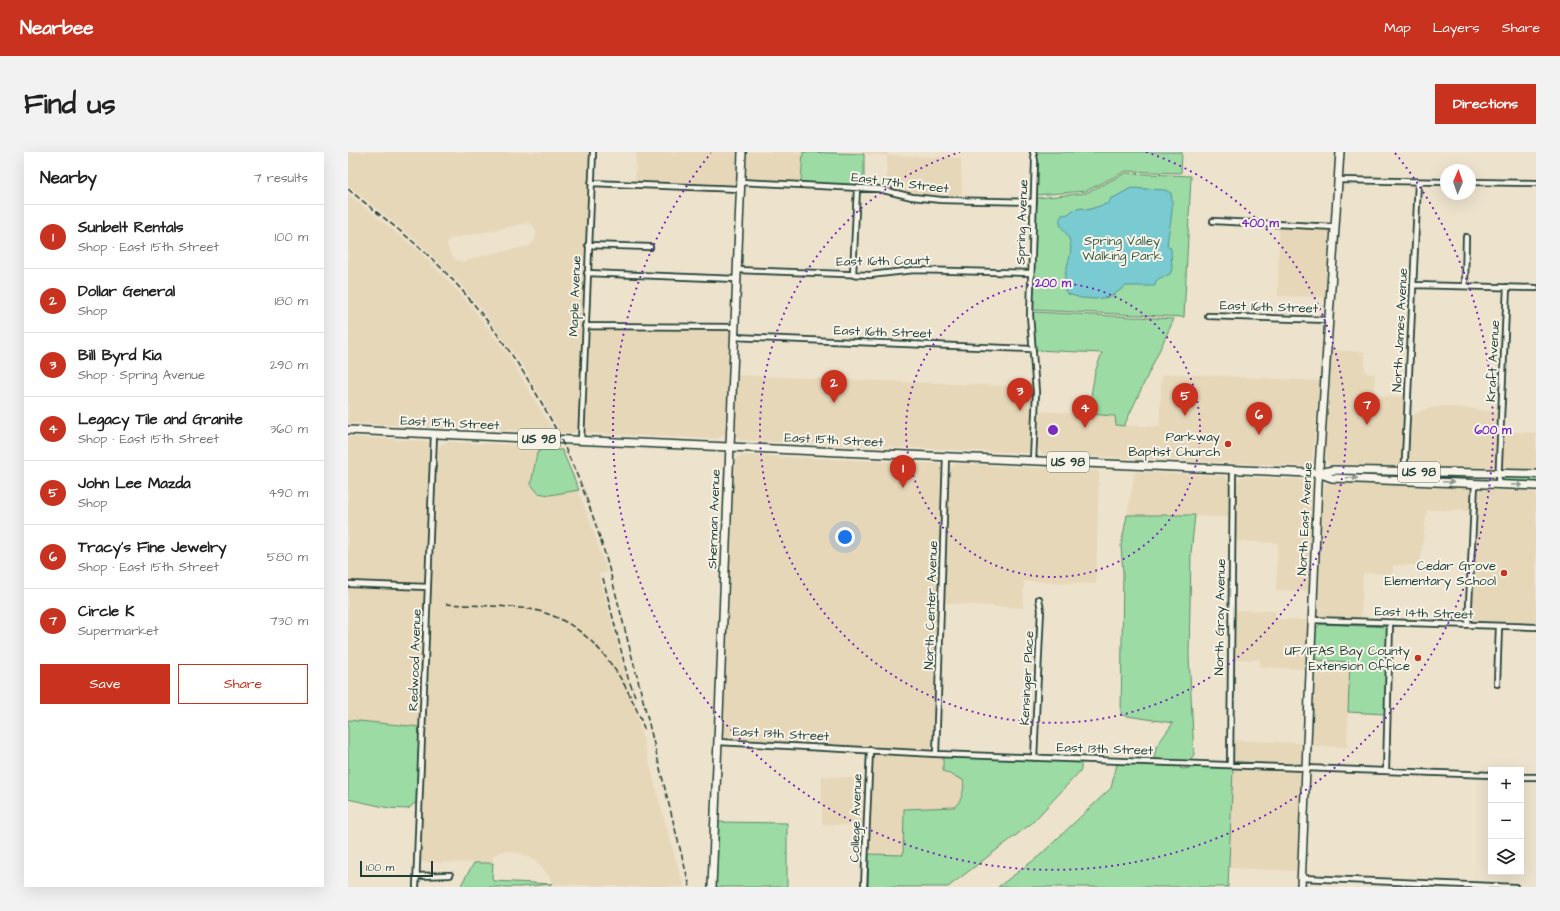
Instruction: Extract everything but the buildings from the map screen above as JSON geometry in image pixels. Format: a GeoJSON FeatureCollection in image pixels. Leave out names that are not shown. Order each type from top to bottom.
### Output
{"type":"FeatureCollection","features":[{"type":"Feature","properties":{"kind":"main road","name":"Sherman Avenue"},"geometry":{"type":"LineString","coordinates":[[712,887],[742,152]]}},
{"type":"Feature","properties":{"kind":"main road","name":"North East Avenue"},"geometry":{"type":"LineString","coordinates":[[1301,887],[1318,474],[1340,152]]}},
{"type":"Feature","properties":{"kind":"main road","name":"East 15th Street"},"geometry":{"type":"LineString","coordinates":[[348,430],[1318,474],[1332,478],[1536,486]]}},
{"type":"Feature","properties":{"kind":"main road","name":"East 15th Street"},"geometry":{"type":"LineString","coordinates":[[1318,474],[1332,470],[1536,474]]}},
{"type":"Feature","properties":{"kind":"main road"},"geometry":{"type":"LineString","coordinates":[[1466,472],[1473,478],[1475,484]]}},
{"type":"Feature","properties":{"kind":"main road"},"geometry":{"type":"LineString","coordinates":[[1475,484],[1477,478],[1485,473]]}},
{"type":"Feature","properties":{"kind":"street","name":"Maple Avenue"},"geometry":{"type":"LineString","coordinates":[[581,440],[593,152]]}},
{"type":"Feature","properties":{"kind":"street","name":"Spring Avenue"},"geometry":{"type":"LineString","coordinates":[[1033,152],[1035,161],[1030,315],[1036,392],[1033,461]]}},
{"type":"Feature","properties":{"kind":"street"},"geometry":{"type":"LineString","coordinates":[[1338,180],[1440,182]]}},
{"type":"Feature","properties":{"kind":"street","name":"North James Avenue"},"geometry":{"type":"LineString","coordinates":[[1404,480],[1418,182]]}},
{"type":"Feature","properties":{"kind":"street"},"geometry":{"type":"LineString","coordinates":[[1476,182],[1536,183]]}},
{"type":"Feature","properties":{"kind":"street","name":"East 17th Street"},"geometry":{"type":"LineString","coordinates":[[591,183],[857,188],[942,200],[1034,202]]}},
{"type":"Feature","properties":{"kind":"street"},"geometry":{"type":"LineString","coordinates":[[853,275],[857,188]]}},
{"type":"Feature","properties":{"kind":"street"},"geometry":{"type":"LineString","coordinates":[[1213,221],[1335,227]]}},
{"type":"Feature","properties":{"kind":"street"},"geometry":{"type":"LineString","coordinates":[[1465,286],[1466,237]]}},
{"type":"Feature","properties":{"kind":"street"},"geometry":{"type":"LineString","coordinates":[[588,245],[650,247]]}},
{"type":"Feature","properties":{"kind":"street","name":"East 16th Court"},"geometry":{"type":"LineString","coordinates":[[737,270],[853,275],[870,275],[914,270],[1031,273]]}},
{"type":"Feature","properties":{"kind":"street"},"geometry":{"type":"LineString","coordinates":[[587,273],[736,280]]}},
{"type":"Feature","properties":{"kind":"street"},"geometry":{"type":"LineString","coordinates":[[1414,285],[1536,288]]}},
{"type":"Feature","properties":{"kind":"street","name":"Kraft Avenue"},"geometry":{"type":"LineString","coordinates":[[1498,485],[1507,287]]}},
{"type":"Feature","properties":{"kind":"street","name":"East 16th Street"},"geometry":{"type":"LineString","coordinates":[[1208,316],[1328,320]]}},
{"type":"Feature","properties":{"kind":"street"},"geometry":{"type":"LineString","coordinates":[[585,326],[734,327]]}},
{"type":"Feature","properties":{"kind":"street","name":"East 16th Street"},"geometry":{"type":"LineString","coordinates":[[734,336],[1032,349]]}},
{"type":"Feature","properties":{"kind":"street","name":"Redwood Avenue"},"geometry":{"type":"LineString","coordinates":[[416,887],[434,434]]}},
{"type":"Feature","properties":{"kind":"street","name":"North Center Avenue"},"geometry":{"type":"LineString","coordinates":[[936,754],[946,457]]}},
{"type":"Feature","properties":{"kind":"street","name":"North Gray Avenue"},"geometry":{"type":"LineString","coordinates":[[1230,765],[1233,470]]}},
{"type":"Feature","properties":{"kind":"street"},"geometry":{"type":"LineString","coordinates":[[1468,625],[1475,484]]}},
{"type":"Feature","properties":{"kind":"street"},"geometry":{"type":"LineString","coordinates":[[348,584],[428,587]]}},
{"type":"Feature","properties":{"kind":"street","name":"Kensinger Place"},"geometry":{"type":"LineString","coordinates":[[1034,758],[1042,610],[1039,599]]}},
{"type":"Feature","properties":{"kind":"street","name":"East 14th Street"},"geometry":{"type":"LineString","coordinates":[[1312,620],[1536,627]]}},
{"type":"Feature","properties":{"kind":"street"},"geometry":{"type":"LineString","coordinates":[[1386,771],[1390,623]]}},
{"type":"Feature","properties":{"kind":"street"},"geometry":{"type":"LineString","coordinates":[[1497,684],[1499,626]]}},
{"type":"Feature","properties":{"kind":"street","name":"East 13th Street"},"geometry":{"type":"LineString","coordinates":[[718,742],[936,754],[1488,775]]}},
{"type":"Feature","properties":{"kind":"street","name":"College Avenue"},"geometry":{"type":"LineString","coordinates":[[864,887],[870,750]]}},
{"type":"Feature","properties":{"kind":"street"},"geometry":{"type":"LineString","coordinates":[[1524,777],[1536,777]]}},
{"type":"Feature","properties":{"kind":"street"},"geometry":{"type":"LineString","coordinates":[[417,876],[450,875]]}},
{"type":"Feature","properties":{"kind":"street"},"geometry":{"type":"LineString","coordinates":[[1301,878],[1515,887]]}},
{"type":"Feature","properties":{"kind":"shaded area"},"geometry":{"type":"Polygon","coordinates":[[[348,152],[590,152],[579,424],[576,431],[573,433],[560,432],[524,367],[480,307],[460,284],[419,243],[348,185],[348,152]],[[528,223],[449,239],[447,243],[448,248],[456,260],[464,262],[476,257],[529,246],[535,241],[536,232],[534,226],[528,223]]]}},
{"type":"Feature","properties":{"kind":"shaded area"},"geometry":{"type":"Polygon","coordinates":[[[636,152],[738,152],[737,182],[732,186],[635,182],[636,152]]]}},
{"type":"Feature","properties":{"kind":"shaded area"},"geometry":{"type":"Polygon","coordinates":[[[745,152],[803,152],[801,182],[748,179],[744,175],[745,152]]]}},
{"type":"Feature","properties":{"kind":"shaded area"},"geometry":{"type":"Polygon","coordinates":[[[822,152],[887,152],[887,155],[822,152]]]}},
{"type":"Feature","properties":{"kind":"shaded area"},"geometry":{"type":"Polygon","coordinates":[[[887,155],[961,158],[962,198],[913,194],[887,188],[887,155]]]}},
{"type":"Feature","properties":{"kind":"shaded area"},"geometry":{"type":"Polygon","coordinates":[[[348,194],[418,250],[475,311],[508,355],[554,432],[348,423],[348,194]]]}},
{"type":"Feature","properties":{"kind":"shaded area"},"geometry":{"type":"Polygon","coordinates":[[[1279,227],[1327,229],[1330,232],[1326,297],[1278,296],[1279,227]]]}},
{"type":"Feature","properties":{"kind":"shaded area"},"geometry":{"type":"Polygon","coordinates":[[[592,328],[729,330],[731,334],[728,408],[727,428],[724,436],[716,439],[588,433],[585,422],[585,388],[588,334],[592,328]]]}},
{"type":"Feature","properties":{"kind":"shaded area"},"geometry":{"type":"Polygon","coordinates":[[[1331,350],[1365,352],[1365,373],[1375,374],[1374,396],[1406,397],[1403,464],[1400,468],[1374,468],[1362,465],[1331,464],[1326,460],[1325,455],[1331,350]]]}},
{"type":"Feature","properties":{"kind":"shaded area"},"geometry":{"type":"Polygon","coordinates":[[[1181,374],[1320,381],[1312,461],[1305,466],[1043,454],[1039,450],[1037,444],[1038,411],[1116,416],[1116,425],[1159,427],[1162,375],[1181,374]]]}},
{"type":"Feature","properties":{"kind":"shaded area"},"geometry":{"type":"Polygon","coordinates":[[[735,375],[1033,387],[1033,425],[1030,451],[1026,453],[740,440],[734,435],[733,430],[735,375]]]}},
{"type":"Feature","properties":{"kind":"shaded area"},"geometry":{"type":"Polygon","coordinates":[[[1444,406],[1499,412],[1497,465],[1494,469],[1409,467],[1407,463],[1409,419],[1421,410],[1444,406]]]}},
{"type":"Feature","properties":{"kind":"shaded area"},"geometry":{"type":"Polygon","coordinates":[[[1503,431],[1536,433],[1536,471],[1506,470],[1502,467],[1503,431]]]}},
{"type":"Feature","properties":{"kind":"shaded area"},"geometry":{"type":"Polygon","coordinates":[[[348,437],[426,441],[430,445],[426,584],[348,581],[348,437]]]}},
{"type":"Feature","properties":{"kind":"shaded area"},"geometry":{"type":"Polygon","coordinates":[[[447,442],[560,447],[589,518],[607,572],[599,574],[667,829],[684,887],[552,884],[549,876],[537,862],[520,853],[508,851],[500,852],[493,856],[493,863],[420,862],[436,458],[440,445],[447,442]]]}},
{"type":"Feature","properties":{"kind":"shaded area"},"geometry":{"type":"Polygon","coordinates":[[[742,455],[938,464],[943,467],[934,744],[931,749],[728,740],[723,736],[721,732],[733,467],[735,459],[742,455]]]}},
{"type":"Feature","properties":{"kind":"shaded area"},"geometry":{"type":"Polygon","coordinates":[[[957,464],[1099,471],[1096,584],[1024,581],[1023,608],[944,603],[948,473],[951,467],[957,464]]]}},
{"type":"Feature","properties":{"kind":"shaded area"},"geometry":{"type":"Polygon","coordinates":[[[1135,472],[1225,476],[1229,481],[1231,492],[1230,517],[1127,515],[1135,472]]]}},
{"type":"Feature","properties":{"kind":"shaded area"},"geometry":{"type":"Polygon","coordinates":[[[1242,477],[1308,480],[1313,484],[1308,591],[1276,590],[1278,543],[1235,541],[1236,483],[1242,477]]]}},
{"type":"Feature","properties":{"kind":"shaded area"},"geometry":{"type":"Polygon","coordinates":[[[1327,482],[1469,487],[1471,490],[1471,511],[1427,510],[1420,565],[1393,565],[1392,574],[1363,573],[1361,620],[1321,619],[1316,613],[1321,522],[1324,486],[1327,482]]]}},
{"type":"Feature","properties":{"kind":"shaded area","name":"Cedar Grove Elementary School"},"geometry":{"type":"Polygon","coordinates":[[[1479,487],[1536,489],[1536,626],[1477,624],[1471,618],[1476,491],[1479,487]]]}},
{"type":"Feature","properties":{"kind":"shaded area"},"geometry":{"type":"Polygon","coordinates":[[[348,586],[426,590],[421,727],[348,720],[348,586]]]}},
{"type":"Feature","properties":{"kind":"shaded area"},"geometry":{"type":"Polygon","coordinates":[[[1234,610],[1275,611],[1275,619],[1308,620],[1306,669],[1259,667],[1260,660],[1233,659],[1234,610]]]}},
{"type":"Feature","properties":{"kind":"shaded area"},"geometry":{"type":"Polygon","coordinates":[[[1318,625],[1387,626],[1385,714],[1348,712],[1347,747],[1310,746],[1315,630],[1318,625]]]}},
{"type":"Feature","properties":{"kind":"shaded area"},"geometry":{"type":"Polygon","coordinates":[[[1232,740],[1303,743],[1302,762],[1297,766],[1235,763],[1232,759],[1232,740]]]}},
{"type":"Feature","properties":{"kind":"shaded area"},"geometry":{"type":"Polygon","coordinates":[[[872,753],[943,757],[943,771],[963,779],[964,786],[962,795],[958,804],[954,807],[904,809],[903,856],[869,854],[872,753]]]}},
{"type":"Feature","properties":{"kind":"shaded area"},"geometry":{"type":"Polygon","coordinates":[[[1233,768],[1295,771],[1301,774],[1298,871],[1229,868],[1233,768]]]}},
{"type":"Feature","properties":{"kind":"shaded area"},"geometry":{"type":"Polygon","coordinates":[[[822,776],[866,779],[864,826],[822,824],[822,776]]]}},
{"type":"Feature","properties":{"kind":"green space"},"geometry":{"type":"Polygon","coordinates":[[[803,152],[864,154],[864,186],[801,182],[803,152]]]}},
{"type":"Feature","properties":{"kind":"green space"},"geometry":{"type":"Polygon","coordinates":[[[1036,152],[1182,152],[1181,173],[1126,171],[1086,191],[1037,195],[1038,160],[1036,152]]]}},
{"type":"Feature","properties":{"kind":"green space","name":"Spring Valley Walking Park"},"geometry":{"type":"Polygon","coordinates":[[[1126,173],[1191,176],[1184,317],[1032,310],[1037,198],[1086,193],[1126,173]]]}},
{"type":"Feature","properties":{"kind":"green space"},"geometry":{"type":"Polygon","coordinates":[[[1032,312],[1174,319],[1124,426],[1116,425],[1115,416],[1088,414],[1095,372],[1102,353],[1035,350],[1032,312]]]}},
{"type":"Feature","properties":{"kind":"green space"},"geometry":{"type":"Polygon","coordinates":[[[541,450],[562,450],[579,490],[550,495],[538,493],[531,484],[537,453],[541,450]]]}},
{"type":"Feature","properties":{"kind":"green space"},"geometry":{"type":"Polygon","coordinates":[[[1412,475],[1463,475],[1469,478],[1463,480],[1416,478],[1412,475]]]}},
{"type":"Feature","properties":{"kind":"green space"},"geometry":{"type":"Polygon","coordinates":[[[1508,476],[1536,477],[1536,482],[1507,482],[1503,480],[1503,478],[1508,476]]]}},
{"type":"Feature","properties":{"kind":"green space"},"geometry":{"type":"Polygon","coordinates":[[[1127,515],[1195,515],[1191,553],[1189,656],[1194,755],[1188,761],[1154,759],[1156,747],[1173,723],[1121,715],[1123,573],[1121,546],[1127,515]]]}},
{"type":"Feature","properties":{"kind":"green space"},"geometry":{"type":"Polygon","coordinates":[[[1320,624],[1388,627],[1385,714],[1348,712],[1350,662],[1314,660],[1315,630],[1320,624]]]}},
{"type":"Feature","properties":{"kind":"green space"},"geometry":{"type":"Polygon","coordinates":[[[348,720],[421,727],[418,803],[415,803],[408,809],[389,808],[348,799],[348,720]]]}},
{"type":"Feature","properties":{"kind":"green space"},"geometry":{"type":"Polygon","coordinates":[[[943,757],[1081,762],[1081,770],[1032,823],[948,887],[868,887],[869,854],[903,855],[904,809],[954,807],[959,802],[963,791],[963,780],[943,771],[943,757]]]}},
{"type":"Feature","properties":{"kind":"green space"},"geometry":{"type":"Polygon","coordinates":[[[1117,764],[1182,766],[1180,768],[1183,769],[1199,767],[1233,768],[1228,887],[998,887],[1038,857],[1111,788],[1117,764]]]}},
{"type":"Feature","properties":{"kind":"green space"},"geometry":{"type":"Polygon","coordinates":[[[716,822],[787,823],[787,887],[715,887],[716,822]]]}},
{"type":"Feature","properties":{"kind":"green space"},"geometry":{"type":"Polygon","coordinates":[[[474,863],[493,863],[492,879],[494,881],[552,884],[520,887],[461,887],[474,863]]]}},
{"type":"Feature","properties":{"kind":"water"},"geometry":{"type":"Polygon","coordinates":[[[1131,188],[1165,190],[1171,193],[1172,214],[1167,247],[1170,247],[1171,250],[1172,269],[1170,274],[1158,279],[1155,286],[1126,286],[1110,297],[1095,299],[1081,298],[1068,294],[1065,291],[1065,277],[1071,248],[1068,236],[1060,225],[1062,215],[1068,214],[1073,210],[1082,208],[1087,210],[1109,203],[1111,198],[1131,188]]]}},
{"type":"Feature","properties":{"kind":"railway"},"geometry":{"type":"LineString","coordinates":[[348,189],[400,230],[448,275],[493,328],[513,356],[549,416],[579,479],[608,565],[690,887]]}},
{"type":"Feature","properties":{"kind":"railway"},"geometry":{"type":"LineString","coordinates":[[603,578],[628,678],[635,696]]}},
{"type":"Feature","properties":{"kind":"railway"},"geometry":{"type":"LineString","coordinates":[[446,604],[529,609],[551,615],[570,625],[588,638],[616,671],[637,711],[645,731]]}},
{"type":"Feature","properties":{"kind":"place","name":"Dollar General"},"geometry":{"type":"Point","coordinates":[834,403]}},
{"type":"Feature","properties":{"kind":"place","name":"Bill Byrd Kia"},"geometry":{"type":"Point","coordinates":[1020,411]}},
{"type":"Feature","properties":{"kind":"place","name":"John Lee Mazda"},"geometry":{"type":"Point","coordinates":[1185,416]}},
{"type":"Feature","properties":{"kind":"place","name":"Circle K"},"geometry":{"type":"Point","coordinates":[1367,425]}},
{"type":"Feature","properties":{"kind":"place","name":"Legacy Tile and Granite"},"geometry":{"type":"Point","coordinates":[1085,428]}},
{"type":"Feature","properties":{"kind":"place","name":"Tracy's Fine Jewelry"},"geometry":{"type":"Point","coordinates":[1259,435]}},
{"type":"Feature","properties":{"kind":"place","name":"Parkway Baptist Church"},"geometry":{"type":"Point","coordinates":[1228,444]}},
{"type":"Feature","properties":{"kind":"place","name":"Sunbelt Rentals"},"geometry":{"type":"Point","coordinates":[903,488]}},
{"type":"Feature","properties":{"kind":"place","name":"Cedar Grove Elementary School"},"geometry":{"type":"Point","coordinates":[1504,573]}},
{"type":"Feature","properties":{"kind":"place","name":"UF/IFAS Bay County Extension Office"},"geometry":{"type":"Point","coordinates":[1418,658]}}]}
